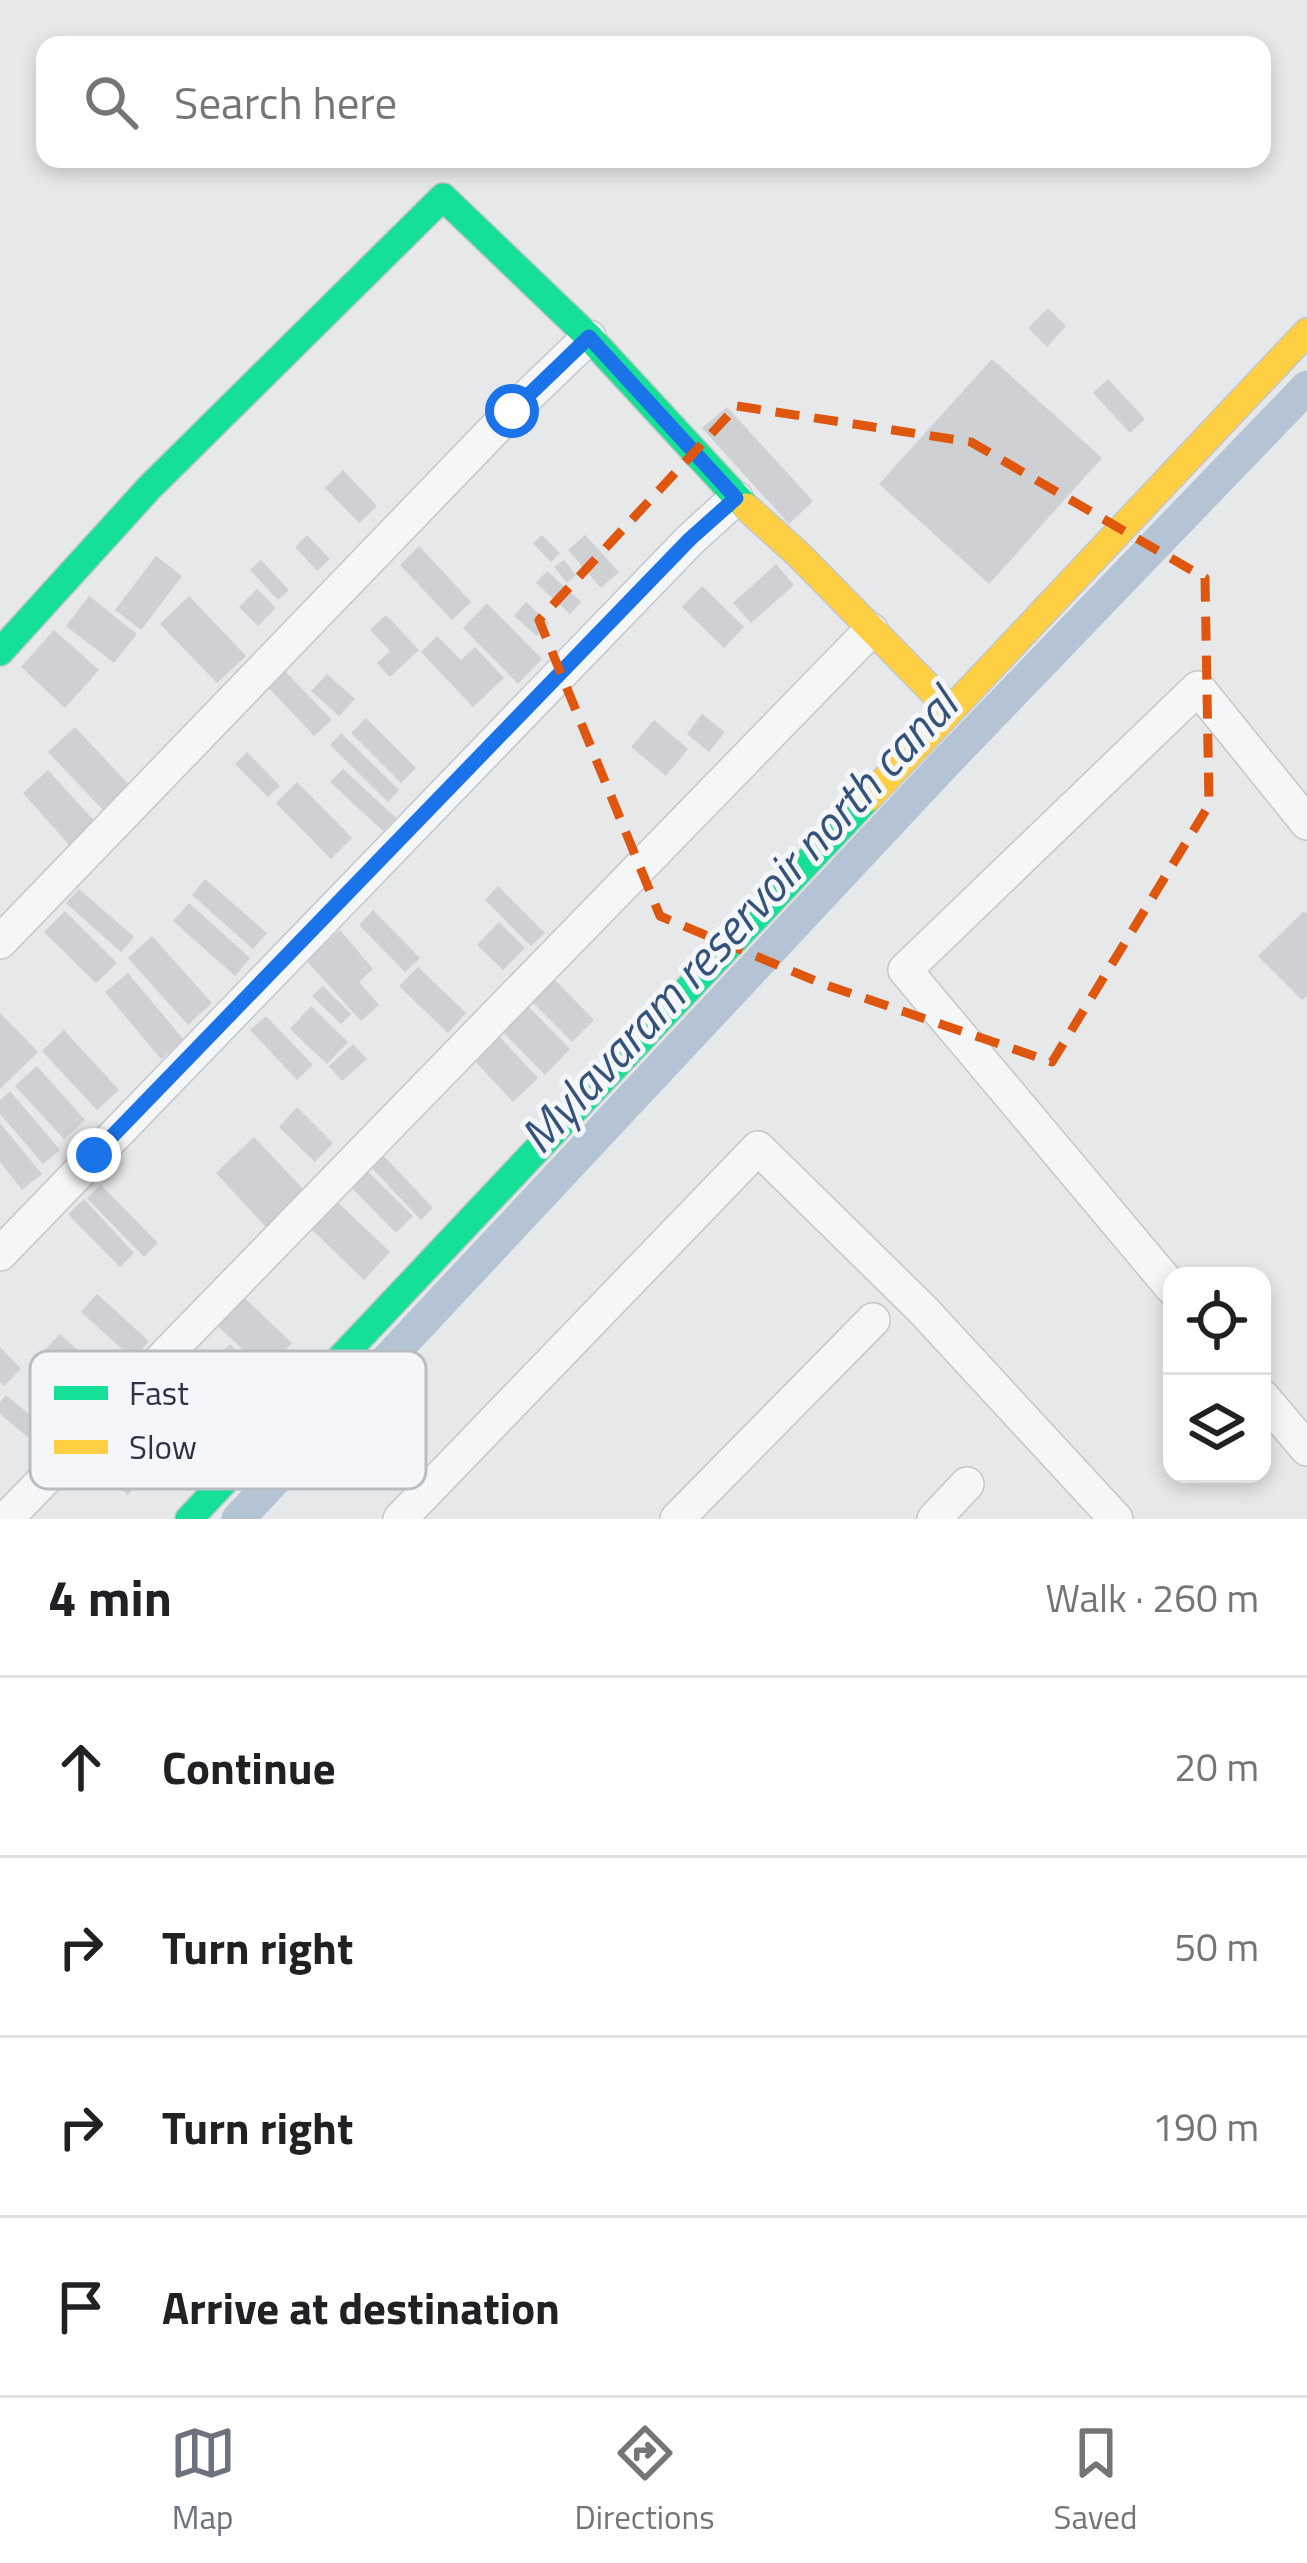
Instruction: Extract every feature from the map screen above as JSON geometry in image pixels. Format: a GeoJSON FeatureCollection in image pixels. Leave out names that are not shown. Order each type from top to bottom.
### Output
{"type":"FeatureCollection","features":[{"type":"Feature","properties":{"kind":"main road"},"geometry":{"type":"LineString","coordinates":[[0,652],[149,488],[443,196],[589,337],[736,498],[799,555],[951,710]]}},
{"type":"Feature","properties":{"kind":"main road"},"geometry":{"type":"LineString","coordinates":[[347,1351],[1307,332]]}},
{"type":"Feature","properties":{"kind":"main road"},"geometry":{"type":"LineString","coordinates":[[189,1519],[217,1489]]}},
{"type":"Feature","properties":{"kind":"street"},"geometry":{"type":"LineString","coordinates":[[0,942],[589,337]]}},
{"type":"Feature","properties":{"kind":"street"},"geometry":{"type":"LineString","coordinates":[[0,1254],[690,539],[736,498]]}},
{"type":"Feature","properties":{"kind":"street"},"geometry":{"type":"LineString","coordinates":[[170,1351],[871,631]]}},
{"type":"Feature","properties":{"kind":"street"},"geometry":{"type":"LineString","coordinates":[[1163,1277],[905,970],[1198,688],[1307,823]]}},
{"type":"Feature","properties":{"kind":"street"},"geometry":{"type":"LineString","coordinates":[[400,1519],[758,1148],[923,1310],[1116,1519]]}},
{"type":"Feature","properties":{"kind":"street"},"geometry":{"type":"LineString","coordinates":[[676,1519],[873,1320]]}},
{"type":"Feature","properties":{"kind":"street"},"geometry":{"type":"LineString","coordinates":[[1271,1407],[1307,1449]]}},
{"type":"Feature","properties":{"kind":"street"},"geometry":{"type":"LineString","coordinates":[[934,1519],[967,1484]]}},
{"type":"Feature","properties":{"kind":"street"},"geometry":{"type":"LineString","coordinates":[[6,1519],[35,1489]]}},
{"type":"Feature","properties":{"kind":"highlighted area"},"geometry":{"type":"Polygon","coordinates":[[[737,406],[971,442],[1205,578],[1209,805],[1052,1062],[823,984],[660,916],[539,620],[737,406]]]}},
{"type":"Feature","properties":{"kind":"building"},"geometry":{"type":"Polygon","coordinates":[[[1048,308],[1066,326],[1047,347],[1028,328],[1048,308]]]}},
{"type":"Feature","properties":{"kind":"building"},"geometry":{"type":"Polygon","coordinates":[[[992,359],[1102,458],[989,584],[879,484],[992,359]]]}},
{"type":"Feature","properties":{"kind":"building"},"geometry":{"type":"Polygon","coordinates":[[[1108,379],[1145,419],[1130,433],[1093,393],[1108,379]]]}},
{"type":"Feature","properties":{"kind":"building"},"geometry":{"type":"Polygon","coordinates":[[[727,407],[813,501],[789,524],[702,428],[727,407]]]}},
{"type":"Feature","properties":{"kind":"building"},"geometry":{"type":"Polygon","coordinates":[[[343,470],[377,506],[359,523],[325,488],[343,470]]]}},
{"type":"Feature","properties":{"kind":"building"},"geometry":{"type":"Polygon","coordinates":[[[307,535],[330,559],[317,571],[295,547],[307,535]]]}},
{"type":"Feature","properties":{"kind":"building"},"geometry":{"type":"Polygon","coordinates":[[[542,535],[560,553],[551,562],[533,543],[542,535]]]}},
{"type":"Feature","properties":{"kind":"building"},"geometry":{"type":"Polygon","coordinates":[[[585,535],[619,572],[601,588],[568,550],[585,535]]]}},
{"type":"Feature","properties":{"kind":"building"},"geometry":{"type":"Polygon","coordinates":[[[419,546],[471,602],[452,620],[400,565],[419,546]]]}},
{"type":"Feature","properties":{"kind":"building"},"geometry":{"type":"Polygon","coordinates":[[[156,556],[182,576],[141,630],[115,610],[156,556]]]}},
{"type":"Feature","properties":{"kind":"building"},"geometry":{"type":"Polygon","coordinates":[[[261,560],[289,590],[278,600],[250,570],[261,560]]]}},
{"type":"Feature","properties":{"kind":"building"},"geometry":{"type":"Polygon","coordinates":[[[564,560],[576,575],[567,583],[554,567],[564,560]]]}},
{"type":"Feature","properties":{"kind":"building"},"geometry":{"type":"Polygon","coordinates":[[[776,564],[794,585],[751,623],[733,603],[776,564]]]}},
{"type":"Feature","properties":{"kind":"building"},"geometry":{"type":"Polygon","coordinates":[[[547,571],[581,602],[570,614],[536,583],[547,571]]]}},
{"type":"Feature","properties":{"kind":"building"},"geometry":{"type":"Polygon","coordinates":[[[702,586],[744,627],[724,648],[682,607],[702,586]]]}},
{"type":"Feature","properties":{"kind":"building"},"geometry":{"type":"Polygon","coordinates":[[[257,589],[276,608],[258,626],[239,607],[257,589]]]}},
{"type":"Feature","properties":{"kind":"building"},"geometry":{"type":"Polygon","coordinates":[[[89,596],[137,634],[114,663],[66,626],[89,596]]]}},
{"type":"Feature","properties":{"kind":"building"},"geometry":{"type":"Polygon","coordinates":[[[189,596],[246,656],[217,683],[160,624],[189,596]]]}},
{"type":"Feature","properties":{"kind":"building"},"geometry":{"type":"Polygon","coordinates":[[[526,602],[549,623],[537,636],[514,616],[526,602]]]}},
{"type":"Feature","properties":{"kind":"building"},"geometry":{"type":"Polygon","coordinates":[[[487,603],[542,659],[518,684],[463,628],[487,603]]]}},
{"type":"Feature","properties":{"kind":"building"},"geometry":{"type":"Polygon","coordinates":[[[386,615],[419,650],[390,677],[377,663],[390,651],[370,630],[386,615]]]}},
{"type":"Feature","properties":{"kind":"building"},"geometry":{"type":"Polygon","coordinates":[[[54,630],[99,670],[65,708],[21,667],[54,630]]]}},
{"type":"Feature","properties":{"kind":"building"},"geometry":{"type":"Polygon","coordinates":[[[437,636],[461,660],[475,647],[504,678],[473,707],[421,652],[437,636]]]}},
{"type":"Feature","properties":{"kind":"building"},"geometry":{"type":"Polygon","coordinates":[[[285,671],[332,720],[314,736],[268,687],[285,671]]]}},
{"type":"Feature","properties":{"kind":"building"},"geometry":{"type":"Polygon","coordinates":[[[327,674],[355,699],[339,716],[311,691],[327,674]]]}},
{"type":"Feature","properties":{"kind":"building"},"geometry":{"type":"Polygon","coordinates":[[[702,714],[725,732],[709,752],[687,734],[702,714]]]}},
{"type":"Feature","properties":{"kind":"building"},"geometry":{"type":"Polygon","coordinates":[[[366,718],[416,768],[401,783],[351,733],[366,718]]]}},
{"type":"Feature","properties":{"kind":"building"},"geometry":{"type":"Polygon","coordinates":[[[654,720],[688,749],[666,776],[631,747],[654,720]]]}},
{"type":"Feature","properties":{"kind":"building"},"geometry":{"type":"Polygon","coordinates":[[[75,727],[131,787],[105,812],[48,752],[75,727]]]}},
{"type":"Feature","properties":{"kind":"building"},"geometry":{"type":"Polygon","coordinates":[[[341,733],[399,790],[388,802],[330,745],[341,733]]]}},
{"type":"Feature","properties":{"kind":"building"},"geometry":{"type":"Polygon","coordinates":[[[247,752],[280,786],[268,797],[235,764],[247,752]]]}},
{"type":"Feature","properties":{"kind":"building"},"geometry":{"type":"Polygon","coordinates":[[[343,769],[396,818],[383,831],[330,782],[343,769]]]}},
{"type":"Feature","properties":{"kind":"building"},"geometry":{"type":"Polygon","coordinates":[[[48,770],[96,823],[70,846],[23,793],[48,770]]]}},
{"type":"Feature","properties":{"kind":"building"},"geometry":{"type":"Polygon","coordinates":[[[297,782],[352,838],[331,859],[276,803],[297,782]]]}},
{"type":"Feature","properties":{"kind":"building"},"geometry":{"type":"Polygon","coordinates":[[[205,879],[267,933],[253,949],[192,895],[205,879]]]}},
{"type":"Feature","properties":{"kind":"building"},"geometry":{"type":"Polygon","coordinates":[[[498,886],[545,933],[531,946],[485,900],[498,886]]]}},
{"type":"Feature","properties":{"kind":"building"},"geometry":{"type":"Polygon","coordinates":[[[79,889],[134,937],[121,952],[66,903],[79,889]]]}},
{"type":"Feature","properties":{"kind":"building"},"geometry":{"type":"Polygon","coordinates":[[[189,903],[250,958],[235,976],[173,921],[189,903]]]}},
{"type":"Feature","properties":{"kind":"building"},"geometry":{"type":"Polygon","coordinates":[[[373,910],[420,958],[405,972],[359,925],[373,910]]]}},
{"type":"Feature","properties":{"kind":"building"},"geometry":{"type":"Polygon","coordinates":[[[65,911],[117,963],[96,983],[44,932],[65,911]]]}},
{"type":"Feature","properties":{"kind":"building"},"geometry":{"type":"Polygon","coordinates":[[[1304,911],[1307,996],[1302,1000],[1258,956],[1304,911]]]}},
{"type":"Feature","properties":{"kind":"building"},"geometry":{"type":"Polygon","coordinates":[[[499,922],[525,948],[503,970],[477,945],[499,922]]]}},
{"type":"Feature","properties":{"kind":"building"},"geometry":{"type":"Polygon","coordinates":[[[340,930],[373,969],[359,982],[379,1005],[361,1021],[306,960],[340,930]]]}},
{"type":"Feature","properties":{"kind":"building"},"geometry":{"type":"Polygon","coordinates":[[[152,936],[212,1003],[188,1025],[128,958],[152,936]]]}},
{"type":"Feature","properties":{"kind":"building"},"geometry":{"type":"Polygon","coordinates":[[[418,967],[466,1013],[448,1033],[399,986],[418,967]]]}},
{"type":"Feature","properties":{"kind":"building"},"geometry":{"type":"Polygon","coordinates":[[[128,973],[184,1040],[161,1059],[105,992],[128,973]]]}},
{"type":"Feature","properties":{"kind":"building"},"geometry":{"type":"Polygon","coordinates":[[[551,976],[594,1020],[572,1042],[528,998],[551,976]]]}},
{"type":"Feature","properties":{"kind":"building"},"geometry":{"type":"Polygon","coordinates":[[[323,986],[351,1014],[341,1024],[312,996],[323,986]]]}},
{"type":"Feature","properties":{"kind":"building"},"geometry":{"type":"Polygon","coordinates":[[[526,1004],[570,1049],[545,1075],[500,1029],[526,1004]]]}},
{"type":"Feature","properties":{"kind":"building"},"geometry":{"type":"Polygon","coordinates":[[[311,1006],[348,1042],[327,1064],[290,1029],[311,1006]]]}},
{"type":"Feature","properties":{"kind":"building"},"geometry":{"type":"Polygon","coordinates":[[[0,1013],[38,1052],[0,1089],[0,1013]]]}},
{"type":"Feature","properties":{"kind":"building"},"geometry":{"type":"Polygon","coordinates":[[[266,1016],[313,1065],[297,1080],[250,1030],[266,1016]]]}},
{"type":"Feature","properties":{"kind":"building"},"geometry":{"type":"Polygon","coordinates":[[[64,1030],[119,1090],[97,1110],[42,1051],[64,1030]]]}},
{"type":"Feature","properties":{"kind":"building"},"geometry":{"type":"Polygon","coordinates":[[[500,1037],[538,1078],[513,1102],[475,1061],[500,1037]]]}},
{"type":"Feature","properties":{"kind":"building"},"geometry":{"type":"Polygon","coordinates":[[[353,1044],[367,1059],[342,1081],[329,1066],[353,1044]]]}},
{"type":"Feature","properties":{"kind":"building"},"geometry":{"type":"Polygon","coordinates":[[[37,1066],[85,1120],[64,1139],[15,1086],[37,1066]]]}},
{"type":"Feature","properties":{"kind":"building"},"geometry":{"type":"Polygon","coordinates":[[[10,1091],[60,1150],[43,1164],[0,1114],[0,1100],[10,1091]]]}},
{"type":"Feature","properties":{"kind":"building"},"geometry":{"type":"Polygon","coordinates":[[[297,1107],[333,1143],[315,1162],[279,1127],[297,1107]]]}},
{"type":"Feature","properties":{"kind":"building"},"geometry":{"type":"Polygon","coordinates":[[[0,1123],[42,1174],[22,1190],[0,1162],[0,1123]]]}},
{"type":"Feature","properties":{"kind":"building"},"geometry":{"type":"Polygon","coordinates":[[[254,1137],[305,1191],[266,1227],[216,1173],[254,1137]]]}},
{"type":"Feature","properties":{"kind":"building"},"geometry":{"type":"Polygon","coordinates":[[[382,1154],[433,1208],[421,1220],[370,1166],[382,1154]]]}},
{"type":"Feature","properties":{"kind":"building"},"geometry":{"type":"Polygon","coordinates":[[[360,1164],[413,1216],[396,1233],[344,1180],[360,1164]]]}},
{"type":"Feature","properties":{"kind":"building"},"geometry":{"type":"Polygon","coordinates":[[[101,1185],[158,1243],[144,1257],[87,1198],[101,1185]]]}},
{"type":"Feature","properties":{"kind":"building"},"geometry":{"type":"Polygon","coordinates":[[[328,1193],[390,1252],[364,1280],[302,1220],[328,1193]]]}},
{"type":"Feature","properties":{"kind":"building"},"geometry":{"type":"Polygon","coordinates":[[[84,1199],[134,1253],[120,1267],[68,1214],[84,1199]]]}},
{"type":"Feature","properties":{"kind":"building"},"geometry":{"type":"Polygon","coordinates":[[[235,1289],[292,1343],[285,1351],[245,1351],[208,1317],[235,1289]]]}},
{"type":"Feature","properties":{"kind":"building"},"geometry":{"type":"Polygon","coordinates":[[[97,1294],[149,1341],[140,1351],[124,1351],[81,1312],[97,1294]]]}},
{"type":"Feature","properties":{"kind":"building"},"geometry":{"type":"Polygon","coordinates":[[[60,1334],[78,1351],[44,1351],[60,1334]]]}},
{"type":"Feature","properties":{"kind":"building"},"geometry":{"type":"Polygon","coordinates":[[[0,1347],[21,1369],[4,1386],[0,1382],[0,1347]]]}},
{"type":"Feature","properties":{"kind":"building"},"geometry":{"type":"Polygon","coordinates":[[[6,1395],[30,1415],[30,1439],[0,1414],[0,1402],[6,1395]]]}},
{"type":"Feature","properties":{"kind":"waterway","name":"Mylavaram reservoir north canal"},"geometry":{"type":"LineString","coordinates":[[395,1351],[950,758],[1307,387]]}},
{"type":"Feature","properties":{"kind":"waterway","name":"Mylavaram reservoir north canal"},"geometry":{"type":"LineString","coordinates":[[238,1519],[266,1489]]}},
{"type":"Feature","properties":{"kind":"traffic: fast"},"geometry":{"type":"LineString","coordinates":[[0,652],[149,488],[443,197],[589,337],[746,507]]}},
{"type":"Feature","properties":{"kind":"traffic: fast"},"geometry":{"type":"LineString","coordinates":[[347,1351],[868,798]]}},
{"type":"Feature","properties":{"kind":"traffic: fast"},"geometry":{"type":"LineString","coordinates":[[189,1519],[217,1489]]}},
{"type":"Feature","properties":{"kind":"traffic: slow"},"geometry":{"type":"LineString","coordinates":[[868,798],[1307,332]]}},
{"type":"Feature","properties":{"kind":"traffic: slow"},"geometry":{"type":"LineString","coordinates":[[746,507],[951,710]]}},
{"type":"Feature","properties":{"kind":"route"},"geometry":{"type":"LineString","coordinates":[[94,1155],[690,539],[736,498],[589,337],[512,411]]}}]}
